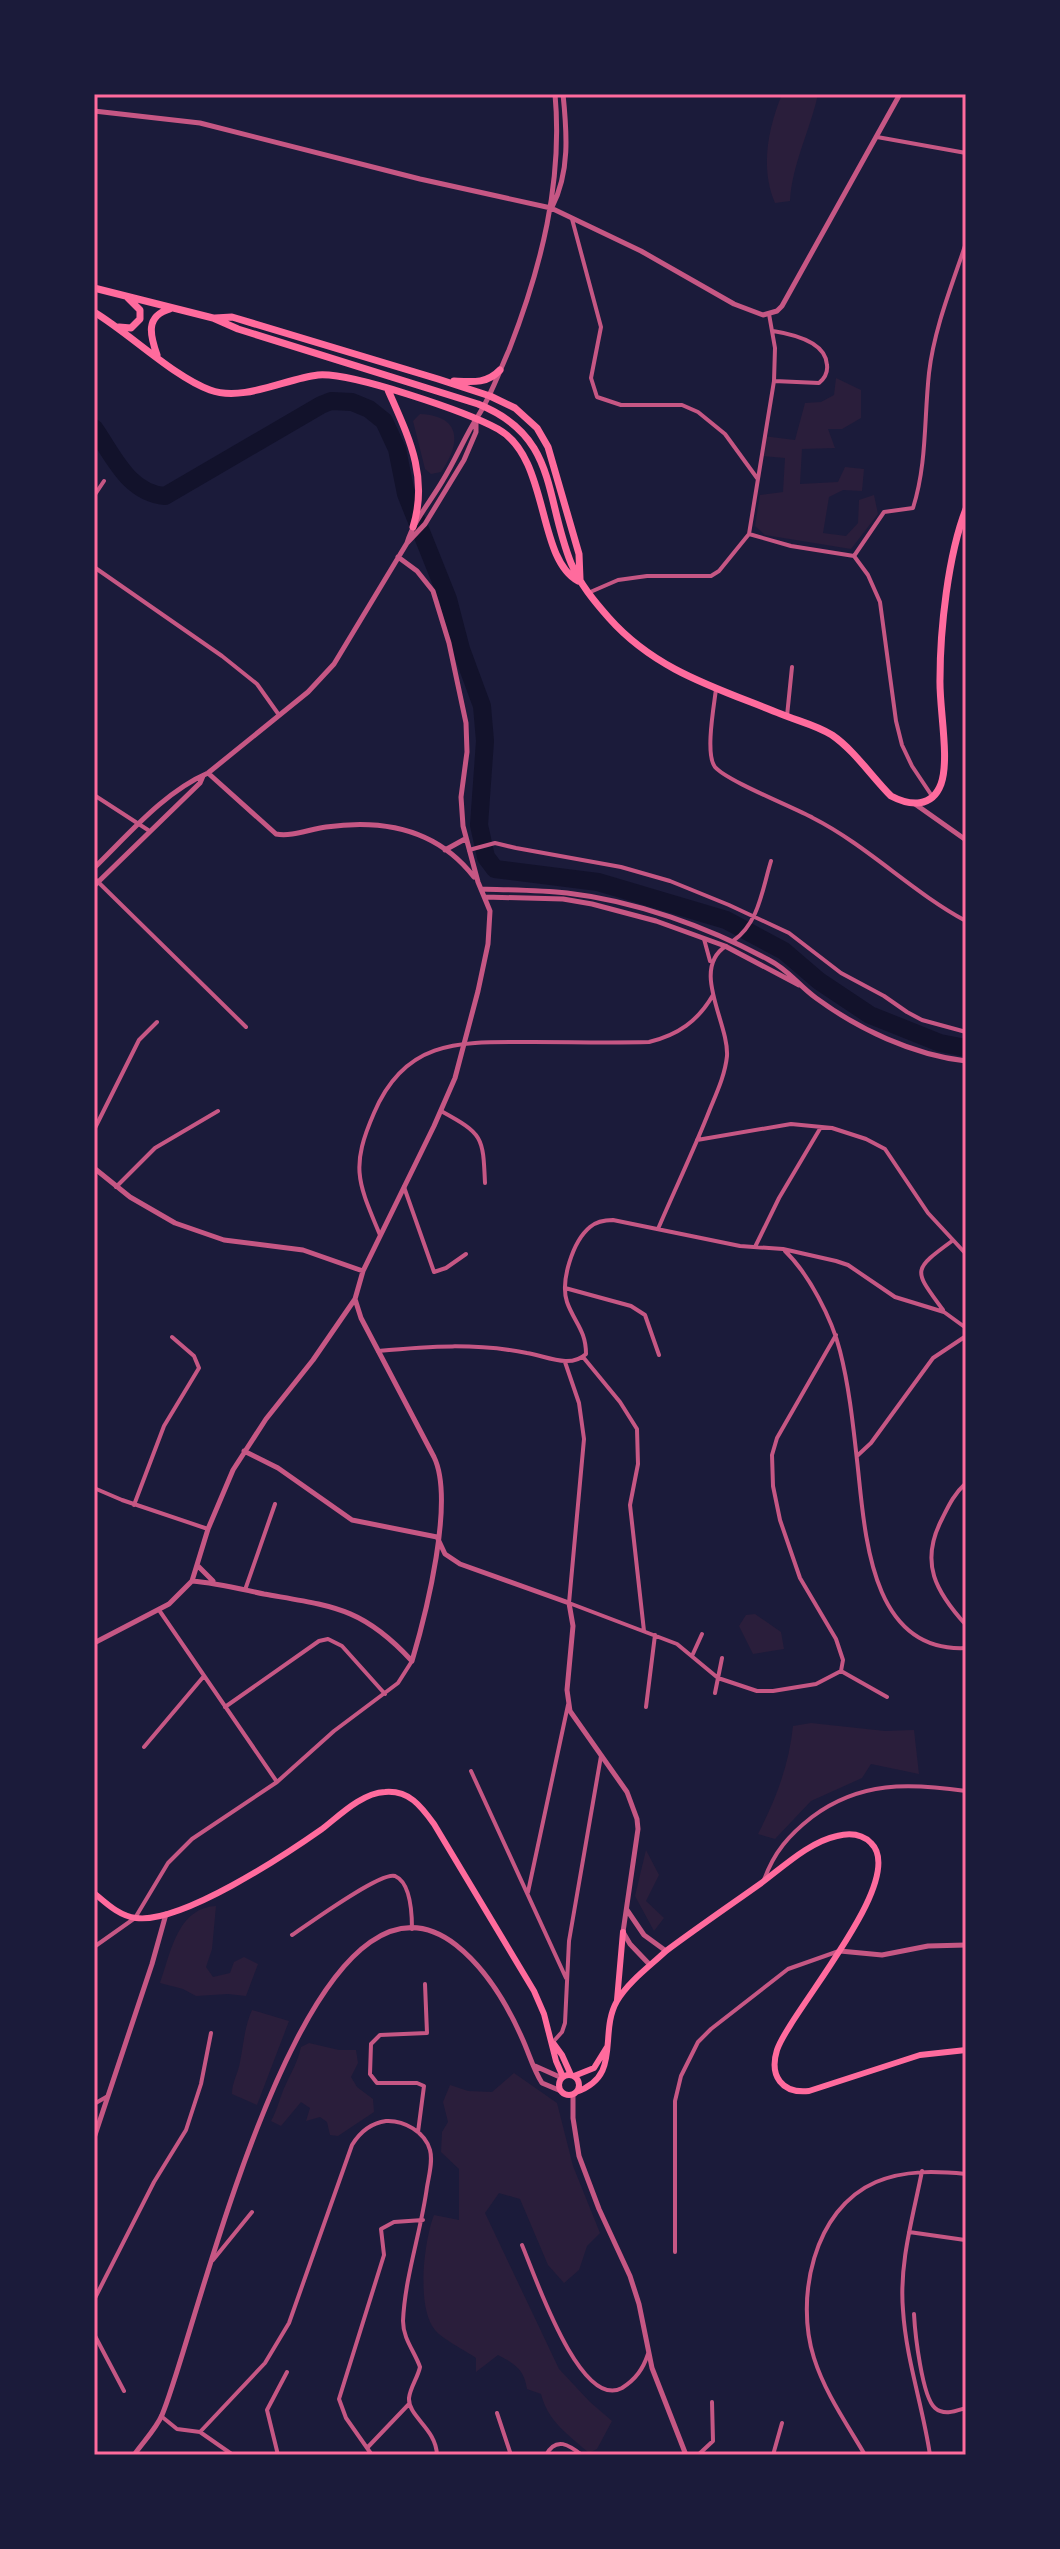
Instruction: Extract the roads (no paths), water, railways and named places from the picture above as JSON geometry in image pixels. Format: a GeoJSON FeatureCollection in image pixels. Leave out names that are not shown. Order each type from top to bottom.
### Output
{"type":"FeatureCollection","features":[{"type":"Feature","properties":{"kind":"highway"},"geometry":{"type":"LineString","coordinates":[[94,288],[213,318],[229,326],[478,404],[510,419],[540,457],[570,560],[580,582],[631,640],[675,671],[831,735],[891,796],[903,803],[926,803],[942,781],[940,679],[945,615],[952,566],[966,509]]}},
{"type":"Feature","properties":{"kind":"highway"},"geometry":{"type":"LineString","coordinates":[[117,326],[131,328],[140,319],[139,308],[125,296]]}},
{"type":"Feature","properties":{"kind":"highway"},"geometry":{"type":"LineString","coordinates":[[157,355],[150,333],[152,321],[157,314],[172,308]]}},
{"type":"Feature","properties":{"kind":"highway"},"geometry":{"type":"LineString","coordinates":[[94,312],[187,377],[213,391],[248,391],[326,375],[352,378],[500,430],[525,459],[541,499],[559,560],[568,575],[580,582]]}},
{"type":"Feature","properties":{"kind":"highway"},"geometry":{"type":"LineString","coordinates":[[213,318],[232,317],[438,379],[490,396],[515,408],[537,428],[548,447],[579,554],[580,582]]}},
{"type":"Feature","properties":{"kind":"highway"},"geometry":{"type":"LineString","coordinates":[[438,379],[480,382],[491,379],[500,370]]}},
{"type":"Feature","properties":{"kind":"highway"},"geometry":{"type":"LineString","coordinates":[[388,390],[414,457],[419,482],[421,511],[413,532]]}},
{"type":"Feature","properties":{"kind":"main road"},"geometry":{"type":"LineString","coordinates":[[94,1893],[113,1909],[135,1918],[166,1914],[260,1871],[364,1798],[387,1792],[407,1796],[422,1808],[434,1824],[534,1991],[554,2043],[554,2053],[567,2076],[579,2084],[574,2093]]}},
{"type":"Feature","properties":{"kind":"main road"},"geometry":{"type":"LineString","coordinates":[[617,2002],[666,1951],[817,1844],[833,1837],[855,1835],[873,1845],[880,1865],[875,1887],[839,1951],[789,2026],[773,2066],[775,2078],[783,2087],[809,2091],[920,2055],[966,2050]]}},
{"type":"Feature","properties":{"kind":"main road"},"geometry":{"type":"LineString","coordinates":[[607,2047],[594,2068],[567,2076],[559,2084],[561,2091],[574,2093],[598,2079],[608,2058],[623,1932]]}},
{"type":"Feature","properties":{"kind":"street"},"geometry":{"type":"LineString","coordinates":[[421,511],[453,464],[471,425],[490,396],[532,285],[551,208],[558,141],[555,94]]}},
{"type":"Feature","properties":{"kind":"street"},"geometry":{"type":"LineString","coordinates":[[551,208],[558,194],[566,156],[563,94]]}},
{"type":"Feature","properties":{"kind":"street"},"geometry":{"type":"LineString","coordinates":[[94,111],[200,123],[432,182],[551,208],[571,215],[734,304],[755,313],[769,314],[782,306],[895,105],[897,94]]}},
{"type":"Feature","properties":{"kind":"street"},"geometry":{"type":"LineString","coordinates":[[877,137],[966,153]]}},
{"type":"Feature","properties":{"kind":"street"},"geometry":{"type":"LineString","coordinates":[[571,215],[601,327],[591,378],[597,397],[621,405],[682,405],[698,412],[725,434],[757,478]]}},
{"type":"Feature","properties":{"kind":"street"},"geometry":{"type":"LineString","coordinates":[[854,556],[884,512],[913,508],[920,484],[929,372],[936,335],[966,243]]}},
{"type":"Feature","properties":{"kind":"street"},"geometry":{"type":"LineString","coordinates":[[588,593],[618,580],[647,576],[711,576],[719,571],[749,534],[774,381],[773,331],[769,314]]}},
{"type":"Feature","properties":{"kind":"street"},"geometry":{"type":"LineString","coordinates":[[773,331],[792,334],[814,345],[822,351],[827,363],[824,380],[819,383],[774,381]]}},
{"type":"Feature","properties":{"kind":"street"},"geometry":{"type":"LineString","coordinates":[[94,868],[188,782],[206,774],[308,692],[334,664],[413,532],[425,524],[464,460],[476,432],[476,420]]}},
{"type":"Feature","properties":{"kind":"street"},"geometry":{"type":"LineString","coordinates":[[94,496],[104,481]]}},
{"type":"Feature","properties":{"kind":"street"},"geometry":{"type":"LineString","coordinates":[[749,534],[791,546],[854,556],[868,575],[880,602],[902,745],[933,797]]}},
{"type":"Feature","properties":{"kind":"street"},"geometry":{"type":"LineString","coordinates":[[398,557],[417,571],[433,591],[458,679],[467,732],[461,797],[465,839],[478,882]]}},
{"type":"Feature","properties":{"kind":"street"},"geometry":{"type":"LineString","coordinates":[[94,567],[257,684],[279,715]]}},
{"type":"Feature","properties":{"kind":"street"},"geometry":{"type":"LineString","coordinates":[[787,716],[792,667]]}},
{"type":"Feature","properties":{"kind":"street"},"geometry":{"type":"LineString","coordinates":[[716,689],[710,755],[714,766],[729,777],[816,819],[942,908],[966,921]]}},
{"type":"Feature","properties":{"kind":"street"},"geometry":{"type":"LineString","coordinates":[[206,774],[95,882],[246,1027]]}},
{"type":"Feature","properties":{"kind":"street"},"geometry":{"type":"LineString","coordinates":[[94,1643],[176,1600],[192,1581],[208,1529],[244,1451],[355,1299],[363,1271],[455,1078],[488,944],[490,911],[482,889],[458,859],[445,850],[411,832],[372,823],[276,834],[206,774]]}},
{"type":"Feature","properties":{"kind":"street"},"geometry":{"type":"LineString","coordinates":[[94,795],[148,830]]}},
{"type":"Feature","properties":{"kind":"street"},"geometry":{"type":"LineString","coordinates":[[915,804],[966,840]]}},
{"type":"Feature","properties":{"kind":"street"},"geometry":{"type":"LineString","coordinates":[[445,850],[465,839]]}},
{"type":"Feature","properties":{"kind":"street"},"geometry":{"type":"LineString","coordinates":[[469,850],[489,843],[501,843],[621,867],[670,881],[789,933],[841,973],[922,1020],[966,1032]]}},
{"type":"Feature","properties":{"kind":"street"},"geometry":{"type":"LineString","coordinates":[[711,962],[714,955],[749,927],[771,861]]}},
{"type":"Feature","properties":{"kind":"street"},"geometry":{"type":"LineString","coordinates":[[482,889],[537,891],[600,899],[662,915],[732,941],[790,972],[799,985]]}},
{"type":"Feature","properties":{"kind":"street"},"geometry":{"type":"LineString","coordinates":[[485,897],[538,898],[592,904],[703,936],[799,985],[835,1012],[896,1042],[966,1061]]}},
{"type":"Feature","properties":{"kind":"street"},"geometry":{"type":"LineString","coordinates":[[658,1229],[726,1065],[727,1051],[713,995],[711,962],[703,936]]}},
{"type":"Feature","properties":{"kind":"street"},"geometry":{"type":"LineString","coordinates":[[380,1235],[358,1177],[362,1142],[378,1102],[396,1077],[420,1057],[465,1042],[649,1042],[687,1026],[713,995]]}},
{"type":"Feature","properties":{"kind":"street"},"geometry":{"type":"LineString","coordinates":[[94,1130],[139,1040],[157,1022]]}},
{"type":"Feature","properties":{"kind":"street"},"geometry":{"type":"LineString","coordinates":[[116,1187],[155,1148],[218,1111]]}},
{"type":"Feature","properties":{"kind":"street"},"geometry":{"type":"LineString","coordinates":[[441,1111],[474,1130],[483,1147],[485,1183]]}},
{"type":"Feature","properties":{"kind":"street"},"geometry":{"type":"LineString","coordinates":[[697,1140],[775,1125],[821,1127],[855,1134],[885,1149],[928,1213],[965,1251]]}},
{"type":"Feature","properties":{"kind":"street"},"geometry":{"type":"LineString","coordinates":[[755,1247],[779,1198],[821,1127]]}},
{"type":"Feature","properties":{"kind":"street"},"geometry":{"type":"LineString","coordinates":[[94,1168],[148,1209],[209,1236],[250,1245],[303,1250],[363,1271]]}},
{"type":"Feature","properties":{"kind":"street"},"geometry":{"type":"LineString","coordinates":[[404,1187],[434,1272],[466,1254]]}},
{"type":"Feature","properties":{"kind":"street"},"geometry":{"type":"LineString","coordinates":[[378,1351],[439,1345],[480,1345],[565,1362],[583,1357],[586,1343],[581,1326],[568,1304],[565,1288],[579,1240],[593,1224],[613,1220],[755,1247],[783,1249],[848,1265],[895,1297],[944,1312]]}},
{"type":"Feature","properties":{"kind":"street"},"geometry":{"type":"LineString","coordinates":[[953,1241],[925,1261],[920,1268],[921,1280],[944,1312],[966,1328]]}},
{"type":"Feature","properties":{"kind":"street"},"geometry":{"type":"LineString","coordinates":[[783,1249],[792,1257],[820,1300],[836,1335],[857,1456],[867,1544],[876,1577],[891,1610],[915,1635],[937,1646],[966,1648]]}},
{"type":"Feature","properties":{"kind":"street"},"geometry":{"type":"LineString","coordinates":[[565,1288],[631,1306],[645,1315],[659,1355]]}},
{"type":"Feature","properties":{"kind":"street"},"geometry":{"type":"LineString","coordinates":[[94,1947],[135,1918],[168,1863],[192,1839],[277,1782],[334,1731],[385,1694],[406,1673],[412,1661],[426,1610],[437,1537],[442,1496],[440,1472],[361,1318],[355,1299]]}},
{"type":"Feature","properties":{"kind":"street"},"geometry":{"type":"LineString","coordinates":[[836,1335],[777,1438],[772,1455],[773,1486],[780,1520],[800,1578],[836,1639],[842,1654],[841,1671]]}},
{"type":"Feature","properties":{"kind":"street"},"geometry":{"type":"LineString","coordinates":[[857,1456],[871,1443],[933,1358],[966,1336]]}},
{"type":"Feature","properties":{"kind":"street"},"geometry":{"type":"LineString","coordinates":[[134,1505],[164,1426],[199,1368],[194,1356],[172,1337]]}},
{"type":"Feature","properties":{"kind":"street"},"geometry":{"type":"LineString","coordinates":[[583,1357],[620,1402],[637,1429],[638,1464],[630,1505],[644,1631]]}},
{"type":"Feature","properties":{"kind":"street"},"geometry":{"type":"LineString","coordinates":[[528,1894],[568,1705],[573,1638],[569,1603],[584,1439],[579,1403],[565,1362]]}},
{"type":"Feature","properties":{"kind":"street"},"geometry":{"type":"LineString","coordinates":[[244,1451],[278,1468],[352,1520],[437,1537]]}},
{"type":"Feature","properties":{"kind":"street"},"geometry":{"type":"LineString","coordinates":[[966,1483],[953,1496],[936,1530],[931,1563],[933,1578],[943,1599],[966,1625]]}},
{"type":"Feature","properties":{"kind":"street"},"geometry":{"type":"LineString","coordinates":[[94,1488],[134,1505],[208,1529]]}},
{"type":"Feature","properties":{"kind":"street"},"geometry":{"type":"LineString","coordinates":[[245,1590],[275,1504]]}},
{"type":"Feature","properties":{"kind":"street"},"geometry":{"type":"LineString","coordinates":[[437,1537],[445,1554],[460,1564],[655,1635],[684,1648],[718,1678],[757,1691],[816,1684],[841,1671]]}},
{"type":"Feature","properties":{"kind":"street"},"geometry":{"type":"LineString","coordinates":[[197,1565],[215,1583]]}},
{"type":"Feature","properties":{"kind":"street"},"geometry":{"type":"LineString","coordinates":[[192,1581],[336,1606],[365,1619],[390,1637],[412,1661]]}},
{"type":"Feature","properties":{"kind":"street"},"geometry":{"type":"LineString","coordinates":[[159,1610],[277,1782]]}},
{"type":"Feature","properties":{"kind":"street"},"geometry":{"type":"LineString","coordinates":[[692,1656],[702,1634]]}},
{"type":"Feature","properties":{"kind":"street"},"geometry":{"type":"LineString","coordinates":[[646,1707],[655,1635]]}},
{"type":"Feature","properties":{"kind":"street"},"geometry":{"type":"LineString","coordinates":[[225,1707],[319,1641],[328,1639],[342,1646],[385,1694]]}},
{"type":"Feature","properties":{"kind":"street"},"geometry":{"type":"LineString","coordinates":[[715,1693],[722,1658]]}},
{"type":"Feature","properties":{"kind":"street"},"geometry":{"type":"LineString","coordinates":[[841,1671],[887,1697]]}},
{"type":"Feature","properties":{"kind":"street"},"geometry":{"type":"LineString","coordinates":[[144,1747],[204,1676]]}},
{"type":"Feature","properties":{"kind":"street"},"geometry":{"type":"LineString","coordinates":[[568,1705],[578,1726],[627,1792],[637,1819],[623,1932],[650,1965]]}},
{"type":"Feature","properties":{"kind":"street"},"geometry":{"type":"LineString","coordinates":[[554,2043],[563,2029],[574,1905],[601,1756]]}},
{"type":"Feature","properties":{"kind":"street"},"geometry":{"type":"LineString","coordinates":[[471,1771],[567,1980]]}},
{"type":"Feature","properties":{"kind":"street"},"geometry":{"type":"LineString","coordinates":[[763,1882],[775,1853],[791,1835],[829,1804],[850,1794],[900,1785],[966,1791]]}},
{"type":"Feature","properties":{"kind":"street"},"geometry":{"type":"LineString","coordinates":[[292,1935],[362,1889],[390,1875],[400,1879],[404,1887],[412,1929]]}},
{"type":"Feature","properties":{"kind":"street"},"geometry":{"type":"LineString","coordinates":[[627,1909],[644,1935],[666,1951]]}},
{"type":"Feature","properties":{"kind":"street"},"geometry":{"type":"LineString","coordinates":[[94,2138],[166,1914]]}},
{"type":"Feature","properties":{"kind":"street"},"geometry":{"type":"LineString","coordinates":[[134,2455],[161,2416],[209,2265],[289,2051],[314,2005],[340,1971],[373,1940],[398,1930],[412,1929],[441,1936],[468,1956],[511,2015],[546,2086],[561,2091]]}},
{"type":"Feature","properties":{"kind":"street"},"geometry":{"type":"LineString","coordinates":[[675,2252],[674,2112],[681,2076],[698,2042],[788,1969],[839,1951],[882,1955],[928,1946],[966,1945]]}},
{"type":"Feature","properties":{"kind":"street"},"geometry":{"type":"LineString","coordinates":[[418,2132],[424,2086],[417,2083],[377,2083],[370,2074],[371,2044],[380,2035],[427,2033],[425,1984]]}},
{"type":"Feature","properties":{"kind":"street"},"geometry":{"type":"LineString","coordinates":[[94,2300],[154,2182],[186,2130],[201,2084],[211,2033]]}},
{"type":"Feature","properties":{"kind":"street"},"geometry":{"type":"LineString","coordinates":[[534,2066],[567,2076]]}},
{"type":"Feature","properties":{"kind":"street"},"geometry":{"type":"LineString","coordinates":[[574,2093],[573,2118],[579,2156],[630,2276],[652,2368],[686,2455]]}},
{"type":"Feature","properties":{"kind":"street"},"geometry":{"type":"LineString","coordinates":[[94,2104],[110,2095]]}},
{"type":"Feature","properties":{"kind":"street"},"geometry":{"type":"LineString","coordinates":[[200,2432],[265,2363],[289,2323],[343,2166],[357,2136],[372,2125],[401,2123],[418,2132],[430,2152],[423,2220],[403,2321],[406,2337],[420,2367],[409,2404],[434,2436],[437,2455]]}},
{"type":"Feature","properties":{"kind":"street"},"geometry":{"type":"LineString","coordinates":[[865,2455],[829,2392],[813,2355],[807,2306],[813,2262],[838,2212],[862,2190],[890,2178],[922,2171],[966,2174]]}},
{"type":"Feature","properties":{"kind":"street"},"geometry":{"type":"LineString","coordinates":[[922,2171],[902,2272],[905,2334],[930,2455]]}},
{"type":"Feature","properties":{"kind":"street"},"geometry":{"type":"LineString","coordinates":[[209,2265],[252,2212]]}},
{"type":"Feature","properties":{"kind":"street"},"geometry":{"type":"LineString","coordinates":[[372,2455],[346,2418],[339,2399],[384,2255],[381,2229],[394,2222],[423,2220]]}},
{"type":"Feature","properties":{"kind":"street"},"geometry":{"type":"LineString","coordinates":[[909,2232],[965,2240]]}},
{"type":"Feature","properties":{"kind":"street"},"geometry":{"type":"LineString","coordinates":[[522,2245],[573,2358],[594,2385],[606,2391],[615,2391],[626,2385],[639,2373],[648,2352]]}},
{"type":"Feature","properties":{"kind":"street"},"geometry":{"type":"LineString","coordinates":[[914,2314],[920,2364],[934,2408],[946,2413],[966,2408]]}},
{"type":"Feature","properties":{"kind":"street"},"geometry":{"type":"LineString","coordinates":[[94,2334],[124,2391]]}},
{"type":"Feature","properties":{"kind":"street"},"geometry":{"type":"LineString","coordinates":[[278,2455],[267,2410],[287,2372]]}},
{"type":"Feature","properties":{"kind":"street"},"geometry":{"type":"LineString","coordinates":[[698,2455],[713,2441],[712,2402]]}},
{"type":"Feature","properties":{"kind":"street"},"geometry":{"type":"LineString","coordinates":[[367,2448],[409,2404]]}},
{"type":"Feature","properties":{"kind":"street"},"geometry":{"type":"LineString","coordinates":[[497,2413],[511,2455]]}},
{"type":"Feature","properties":{"kind":"street"},"geometry":{"type":"LineString","coordinates":[[161,2416],[177,2429],[200,2432],[233,2455]]}},
{"type":"Feature","properties":{"kind":"street"},"geometry":{"type":"LineString","coordinates":[[773,2455],[782,2423]]}},
{"type":"Feature","properties":{"kind":"street"},"geometry":{"type":"LineString","coordinates":[[546,2455],[550,2448],[560,2443],[582,2455]]}},
{"type":"Feature","properties":{"kind":"waterway"},"geometry":{"type":"LineString","coordinates":[[94,428],[131,480],[141,488],[165,496],[321,405],[331,401],[352,402],[369,409],[384,421],[397,449],[406,494],[448,599],[461,649],[482,706],[485,741],[479,825],[486,857],[495,869],[598,882],[726,920],[784,951],[819,981],[870,1015],[940,1043],[966,1048]]}}]}
